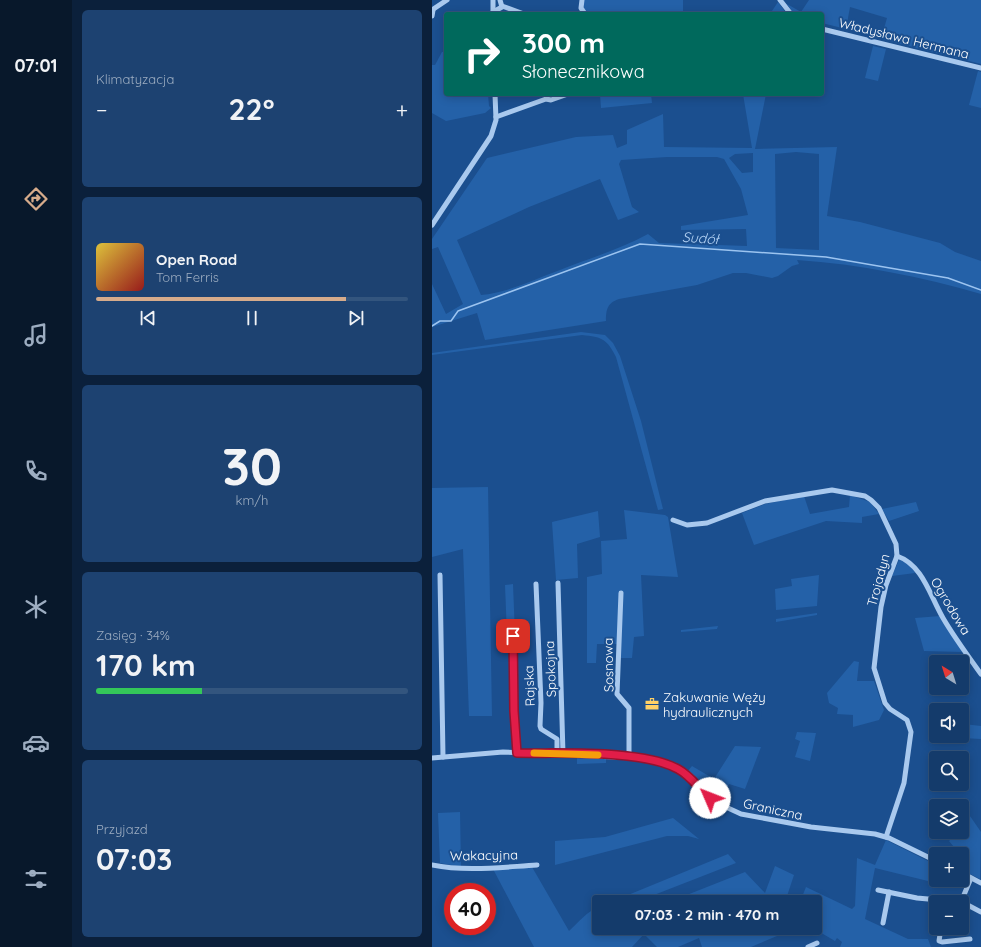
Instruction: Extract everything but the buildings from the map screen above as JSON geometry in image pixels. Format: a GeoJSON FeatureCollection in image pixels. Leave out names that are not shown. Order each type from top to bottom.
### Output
{"type":"FeatureCollection","features":[{"type":"Feature","properties":{"kind":"street"},"geometry":{"type":"LineString","coordinates":[[432,16],[433,10],[447,0]]}},
{"type":"Feature","properties":{"kind":"street"},"geometry":{"type":"LineString","coordinates":[[493,0],[493,12]]}},
{"type":"Feature","properties":{"kind":"street"},"geometry":{"type":"LineString","coordinates":[[500,0],[502,6]]}},
{"type":"Feature","properties":{"kind":"street"},"geometry":{"type":"LineString","coordinates":[[582,0],[581,8],[583,12]]}},
{"type":"Feature","properties":{"kind":"street"},"geometry":{"type":"LineString","coordinates":[[780,0],[789,12]]}},
{"type":"Feature","properties":{"kind":"street"},"geometry":{"type":"LineString","coordinates":[[495,12],[500,10],[502,6]]}},
{"type":"Feature","properties":{"kind":"street"},"geometry":{"type":"LineString","coordinates":[[502,6],[518,12]]}},
{"type":"Feature","properties":{"kind":"street","name":"Władysława Hermana"},"geometry":{"type":"LineString","coordinates":[[824,29],[981,68]]}},
{"type":"Feature","properties":{"kind":"street"},"geometry":{"type":"LineString","coordinates":[[432,224],[491,136],[496,117],[495,96]]}},
{"type":"Feature","properties":{"kind":"street"},"geometry":{"type":"LineString","coordinates":[[496,117],[546,99],[551,100],[562,96]]}},
{"type":"Feature","properties":{"kind":"street","name":"Trojadyn"},"geometry":{"type":"LineString","coordinates":[[673,520],[687,525],[707,523],[765,502],[832,490],[845,491],[865,496],[877,505],[896,544],[897,556],[886,585],[881,607],[874,668],[885,703],[890,709],[907,720],[911,732],[904,783],[886,837]]}},
{"type":"Feature","properties":{"kind":"street","name":"Ogrodowa"},"geometry":{"type":"LineString","coordinates":[[897,556],[911,563],[930,589],[943,618],[981,674]]}},
{"type":"Feature","properties":{"kind":"street"},"geometry":{"type":"LineString","coordinates":[[440,575],[443,757]]}},
{"type":"Feature","properties":{"kind":"street","name":"Spokojna"},"geometry":{"type":"LineString","coordinates":[[558,582],[560,754]]}},
{"type":"Feature","properties":{"kind":"street","name":"Rajska"},"geometry":{"type":"LineString","coordinates":[[536,584],[541,702],[540,726],[542,730],[557,739],[560,754]]}},
{"type":"Feature","properties":{"kind":"street","name":"Sosnowa"},"geometry":{"type":"LineString","coordinates":[[620,593],[617,694],[629,708],[629,757]]}},
{"type":"Feature","properties":{"kind":"street"},"geometry":{"type":"LineString","coordinates":[[513,636],[514,711],[517,753]]}},
{"type":"Feature","properties":{"kind":"street","name":"Graniczna"},"geometry":{"type":"LineString","coordinates":[[432,758],[498,752],[629,757],[666,764],[676,768],[686,775],[715,802],[741,814],[811,828],[869,833],[886,837],[929,858]]}},
{"type":"Feature","properties":{"kind":"street","name":"Wakacyjna"},"geometry":{"type":"LineString","coordinates":[[432,865],[442,867],[480,868],[537,866]]}},
{"type":"Feature","properties":{"kind":"street"},"geometry":{"type":"LineString","coordinates":[[964,895],[971,878],[981,883]]}},
{"type":"Feature","properties":{"kind":"street"},"geometry":{"type":"LineString","coordinates":[[878,890],[929,899]]}},
{"type":"Feature","properties":{"kind":"street"},"geometry":{"type":"LineString","coordinates":[[883,923],[889,892]]}},
{"type":"Feature","properties":{"kind":"street"},"geometry":{"type":"LineString","coordinates":[[969,906],[981,912]]}},
{"type":"Feature","properties":{"kind":"street"},"geometry":{"type":"LineString","coordinates":[[940,935],[939,941],[942,942],[970,939]]}},
{"type":"Feature","properties":{"kind":"street"},"geometry":{"type":"LineString","coordinates":[[808,947],[817,944]]}},
{"type":"Feature","properties":{"kind":"shaded area"},"geometry":{"type":"Polygon","coordinates":[[[584,0],[683,0],[683,12],[587,12],[583,9],[584,0]]]}},
{"type":"Feature","properties":{"kind":"shaded area"},"geometry":{"type":"Polygon","coordinates":[[[809,0],[981,0],[981,64],[881,39],[887,18],[850,7],[846,29],[824,24],[824,12],[801,12],[809,0]]]}},
{"type":"Feature","properties":{"kind":"shaded area"},"geometry":{"type":"Polygon","coordinates":[[[778,2],[786,12],[771,12],[778,2]]]}},
{"type":"Feature","properties":{"kind":"shaded area"},"geometry":{"type":"Polygon","coordinates":[[[787,4],[801,12],[793,12],[787,4]]]}},
{"type":"Feature","properties":{"kind":"shaded area"},"geometry":{"type":"Polygon","coordinates":[[[873,46],[886,49],[878,81],[865,78],[873,46]]]}},
{"type":"Feature","properties":{"kind":"shaded area"},"geometry":{"type":"Polygon","coordinates":[[[442,52],[444,52],[444,96],[488,96],[489,106],[491,108],[485,113],[446,121],[432,113],[432,65],[435,65],[442,52]]]}},
{"type":"Feature","properties":{"kind":"shaded area"},"geometry":{"type":"Polygon","coordinates":[[[978,71],[981,72],[981,108],[969,105],[978,71]]]}},
{"type":"Feature","properties":{"kind":"shaded area"},"geometry":{"type":"Polygon","coordinates":[[[600,96],[651,96],[652,103],[601,108],[600,96]]]}},
{"type":"Feature","properties":{"kind":"shaded area"},"geometry":{"type":"Polygon","coordinates":[[[743,96],[766,96],[755,149],[837,147],[827,216],[860,222],[940,243],[955,252],[981,261],[981,294],[890,272],[797,260],[799,264],[792,266],[778,276],[772,278],[746,273],[733,273],[697,285],[619,299],[608,307],[606,321],[485,340],[477,313],[432,327],[432,284],[446,314],[463,304],[438,247],[432,249],[432,239],[487,158],[576,137],[613,135],[617,148],[627,144],[627,130],[663,114],[664,147],[752,148],[743,96]],[[796,152],[775,154],[776,248],[819,250],[819,154],[796,152]],[[753,153],[735,154],[729,158],[742,173],[753,172],[753,153]],[[667,157],[621,160],[619,164],[632,207],[639,212],[618,220],[600,179],[529,207],[457,240],[481,295],[501,292],[521,285],[616,249],[648,234],[659,243],[747,246],[746,229],[681,230],[681,226],[748,215],[741,189],[724,159],[717,157],[667,157]]]}},
{"type":"Feature","properties":{"kind":"shaded area"},"geometry":{"type":"Polygon","coordinates":[[[581,332],[605,335],[613,343],[620,356],[641,421],[663,509],[658,510],[616,357],[610,346],[603,340],[582,335],[432,355],[432,353],[581,332]]]}},
{"type":"Feature","properties":{"kind":"shaded area"},"geometry":{"type":"Polygon","coordinates":[[[488,487],[492,716],[469,716],[463,549],[432,557],[432,488],[488,487]]]}},
{"type":"Feature","properties":{"kind":"shaded area"},"geometry":{"type":"Polygon","coordinates":[[[850,495],[870,502],[879,514],[862,517],[862,523],[826,521],[754,545],[742,513],[765,504],[804,496],[810,514],[849,507],[850,495]]]}},
{"type":"Feature","properties":{"kind":"shaded area"},"geometry":{"type":"Polygon","coordinates":[[[916,502],[919,511],[889,521],[882,509],[916,502]]]}},
{"type":"Feature","properties":{"kind":"shaded area"},"geometry":{"type":"Polygon","coordinates":[[[624,510],[665,515],[668,517],[678,577],[641,575],[644,636],[634,637],[632,658],[617,658],[617,644],[597,644],[596,663],[587,663],[587,577],[602,574],[601,541],[627,539],[624,510]]]}},
{"type":"Feature","properties":{"kind":"shaded area"},"geometry":{"type":"Polygon","coordinates":[[[598,511],[600,537],[577,544],[578,578],[556,580],[552,522],[598,511]]]}},
{"type":"Feature","properties":{"kind":"shaded area"},"geometry":{"type":"Polygon","coordinates":[[[899,560],[909,565],[915,573],[892,576],[899,560]]]}},
{"type":"Feature","properties":{"kind":"shaded area"},"geometry":{"type":"Polygon","coordinates":[[[819,575],[817,606],[776,610],[775,589],[792,586],[791,579],[819,575]]]}},
{"type":"Feature","properties":{"kind":"shaded area"},"geometry":{"type":"Polygon","coordinates":[[[513,584],[515,635],[507,635],[505,585],[513,584]]]}},
{"type":"Feature","properties":{"kind":"shaded area"},"geometry":{"type":"Polygon","coordinates":[[[817,613],[817,615],[776,622],[776,619],[817,613]]]}},
{"type":"Feature","properties":{"kind":"shaded area"},"geometry":{"type":"Polygon","coordinates":[[[940,616],[964,652],[924,651],[915,618],[940,616]]]}},
{"type":"Feature","properties":{"kind":"shaded area"},"geometry":{"type":"Polygon","coordinates":[[[718,626],[717,629],[681,632],[681,630],[718,626]]]}},
{"type":"Feature","properties":{"kind":"shaded area"},"geometry":{"type":"Polygon","coordinates":[[[854,661],[859,662],[857,681],[874,681],[884,710],[879,720],[853,727],[853,715],[837,714],[838,708],[829,703],[827,693],[854,661]]]}},
{"type":"Feature","properties":{"kind":"shaded area"},"geometry":{"type":"Polygon","coordinates":[[[969,725],[981,726],[981,739],[969,738],[969,725]]]}},
{"type":"Feature","properties":{"kind":"shaded area"},"geometry":{"type":"Polygon","coordinates":[[[797,732],[816,733],[810,761],[795,757],[800,741],[795,739],[797,732]]]}},
{"type":"Feature","properties":{"kind":"shaded area"},"geometry":{"type":"Polygon","coordinates":[[[735,746],[761,747],[745,789],[729,784],[720,801],[687,772],[692,766],[714,779],[735,746]]]}},
{"type":"Feature","properties":{"kind":"shaded area"},"geometry":{"type":"Polygon","coordinates":[[[577,758],[606,759],[606,763],[577,764],[577,758]]]}},
{"type":"Feature","properties":{"kind":"shaded area"},"geometry":{"type":"Polygon","coordinates":[[[460,812],[461,867],[440,863],[438,813],[460,812]]]}},
{"type":"Feature","properties":{"kind":"shaded area"},"geometry":{"type":"Polygon","coordinates":[[[969,815],[981,832],[980,879],[969,874],[969,847],[954,847],[949,841],[951,839],[969,839],[969,815]]]}},
{"type":"Feature","properties":{"kind":"shaded area"},"geometry":{"type":"Polygon","coordinates":[[[673,818],[699,839],[688,836],[667,836],[555,865],[555,841],[605,837],[673,818]]]}},
{"type":"Feature","properties":{"kind":"shaded area"},"geometry":{"type":"Polygon","coordinates":[[[886,840],[929,862],[929,881],[875,868],[865,919],[908,939],[928,939],[931,947],[840,947],[842,942],[837,938],[835,941],[822,933],[822,895],[803,895],[806,887],[852,909],[855,906],[857,858],[875,865],[886,840]]]}},
{"type":"Feature","properties":{"kind":"shaded area"},"geometry":{"type":"Polygon","coordinates":[[[728,854],[736,863],[654,895],[628,895],[728,854]]]}},
{"type":"Feature","properties":{"kind":"shaded area"},"geometry":{"type":"Polygon","coordinates":[[[775,866],[794,875],[787,895],[687,895],[745,872],[765,893],[775,866]]]}},
{"type":"Feature","properties":{"kind":"shaded area"},"geometry":{"type":"Polygon","coordinates":[[[532,867],[569,931],[592,911],[592,935],[643,935],[632,947],[534,947],[493,869],[532,867]]]}},
{"type":"Feature","properties":{"kind":"shaded area"},"geometry":{"type":"Polygon","coordinates":[[[645,935],[779,935],[751,947],[702,947],[699,938],[678,947],[657,947],[645,935]]]}},
{"type":"Feature","properties":{"kind":"waterway","name":"Sudół"},"geometry":{"type":"LineString","coordinates":[[432,326],[440,321],[451,321],[458,311],[640,244],[826,257],[948,278],[981,290]]}},
{"type":"Feature","properties":{"kind":"slow traffic"},"geometry":{"type":"LineString","coordinates":[[534,753],[598,755]]}},
{"type":"Feature","properties":{"kind":"place","name":"Zakuwanie Węży hydraulicznych"},"geometry":{"type":"Point","coordinates":[652,704]}},
{"type":"Feature","properties":{"kind":"route"},"geometry":{"type":"LineString","coordinates":[[513,636],[514,711],[517,753],[612,755],[666,764],[680,770],[710,798]]}}]}
